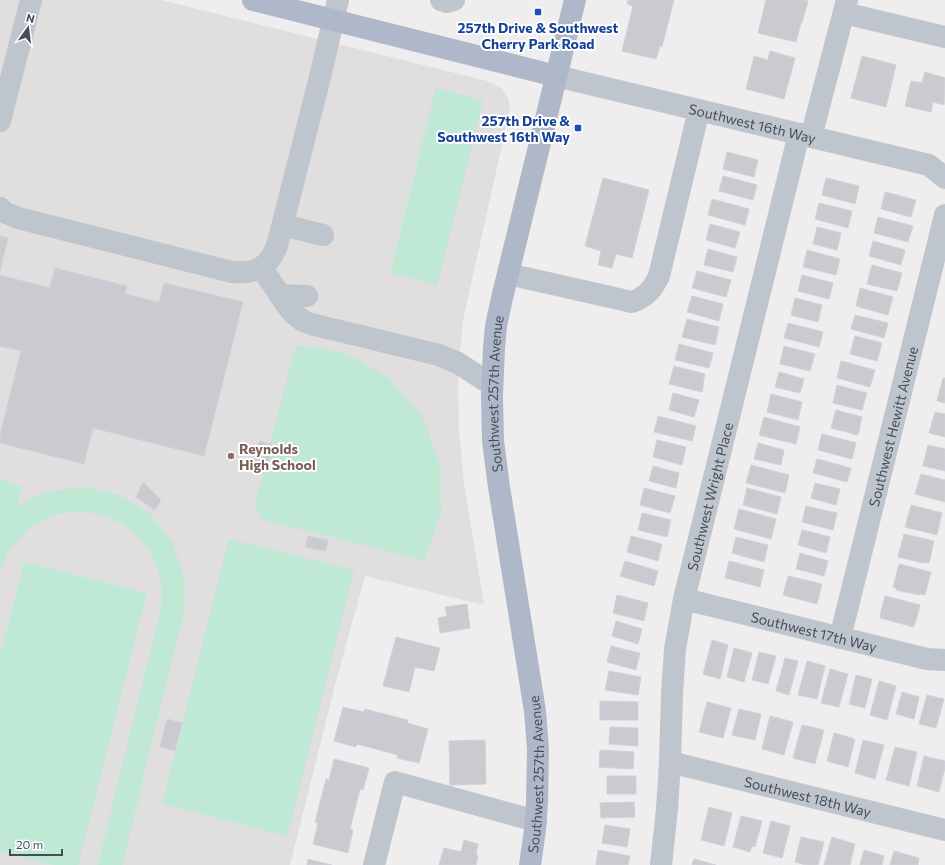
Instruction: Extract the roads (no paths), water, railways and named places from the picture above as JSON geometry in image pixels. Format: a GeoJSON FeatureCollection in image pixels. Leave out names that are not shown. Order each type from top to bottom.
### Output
{"type":"FeatureCollection","features":[{"type":"Feature","properties":{"kind":"main road"},"geometry":{"type":"LineString","coordinates":[[253,0],[336,10],[556,76]]}},
{"type":"Feature","properties":{"kind":"main road","name":"Southwest 257th Avenue"},"geometry":{"type":"LineString","coordinates":[[530,865],[538,802],[538,756],[535,711],[499,487],[493,441],[492,385],[496,326],[575,0]]}},
{"type":"Feature","properties":{"kind":"street"},"geometry":{"type":"LineString","coordinates":[[0,121],[30,0]]}},
{"type":"Feature","properties":{"kind":"street"},"geometry":{"type":"LineString","coordinates":[[441,0],[447,2],[454,0]]}},
{"type":"Feature","properties":{"kind":"street"},"geometry":{"type":"LineString","coordinates":[[846,7],[945,37]]}},
{"type":"Feature","properties":{"kind":"street","name":"Southwest Wright Place"},"geometry":{"type":"LineString","coordinates":[[661,865],[667,809],[675,649],[684,599],[805,135],[846,7]]}},
{"type":"Feature","properties":{"kind":"street"},"geometry":{"type":"LineString","coordinates":[[0,208],[4,212],[18,218],[232,272],[244,273],[261,268],[266,265],[273,256],[277,246],[336,10]]}},
{"type":"Feature","properties":{"kind":"street","name":"Southwest 16th Way"},"geometry":{"type":"LineString","coordinates":[[556,76],[929,165],[945,178]]}},
{"type":"Feature","properties":{"kind":"street"},"geometry":{"type":"LineString","coordinates":[[508,274],[632,302],[640,299],[649,292],[659,276],[700,110]]}},
{"type":"Feature","properties":{"kind":"street","name":"Southwest Hewitt Avenue"},"geometry":{"type":"LineString","coordinates":[[840,638],[945,215]]}},
{"type":"Feature","properties":{"kind":"street"},"geometry":{"type":"LineString","coordinates":[[283,225],[323,235]]}},
{"type":"Feature","properties":{"kind":"street"},"geometry":{"type":"LineString","coordinates":[[261,268],[294,314],[303,321],[439,355],[458,363],[492,385]]}},
{"type":"Feature","properties":{"kind":"street"},"geometry":{"type":"LineString","coordinates":[[280,295],[307,296]]}},
{"type":"Feature","properties":{"kind":"street","name":"Southwest 17th Way"},"geometry":{"type":"LineString","coordinates":[[684,599],[927,659],[945,660]]}},
{"type":"Feature","properties":{"kind":"street","name":"Southwest 18th Way"},"geometry":{"type":"LineString","coordinates":[[670,762],[945,830]]}},
{"type":"Feature","properties":{"kind":"street"},"geometry":{"type":"LineString","coordinates":[[374,865],[395,782],[536,821]]}},
{"type":"Feature","properties":{"kind":"place","name":"257th Drive & Southwest Cherry Park Road"},"geometry":{"type":"Point","coordinates":[538,12]}},
{"type":"Feature","properties":{"kind":"place","name":"257th Drive & Southwest 16th Way"},"geometry":{"type":"Point","coordinates":[578,128]}},
{"type":"Feature","properties":{"kind":"place","name":"Reynolds High School"},"geometry":{"type":"Point","coordinates":[231,456]}}]}
